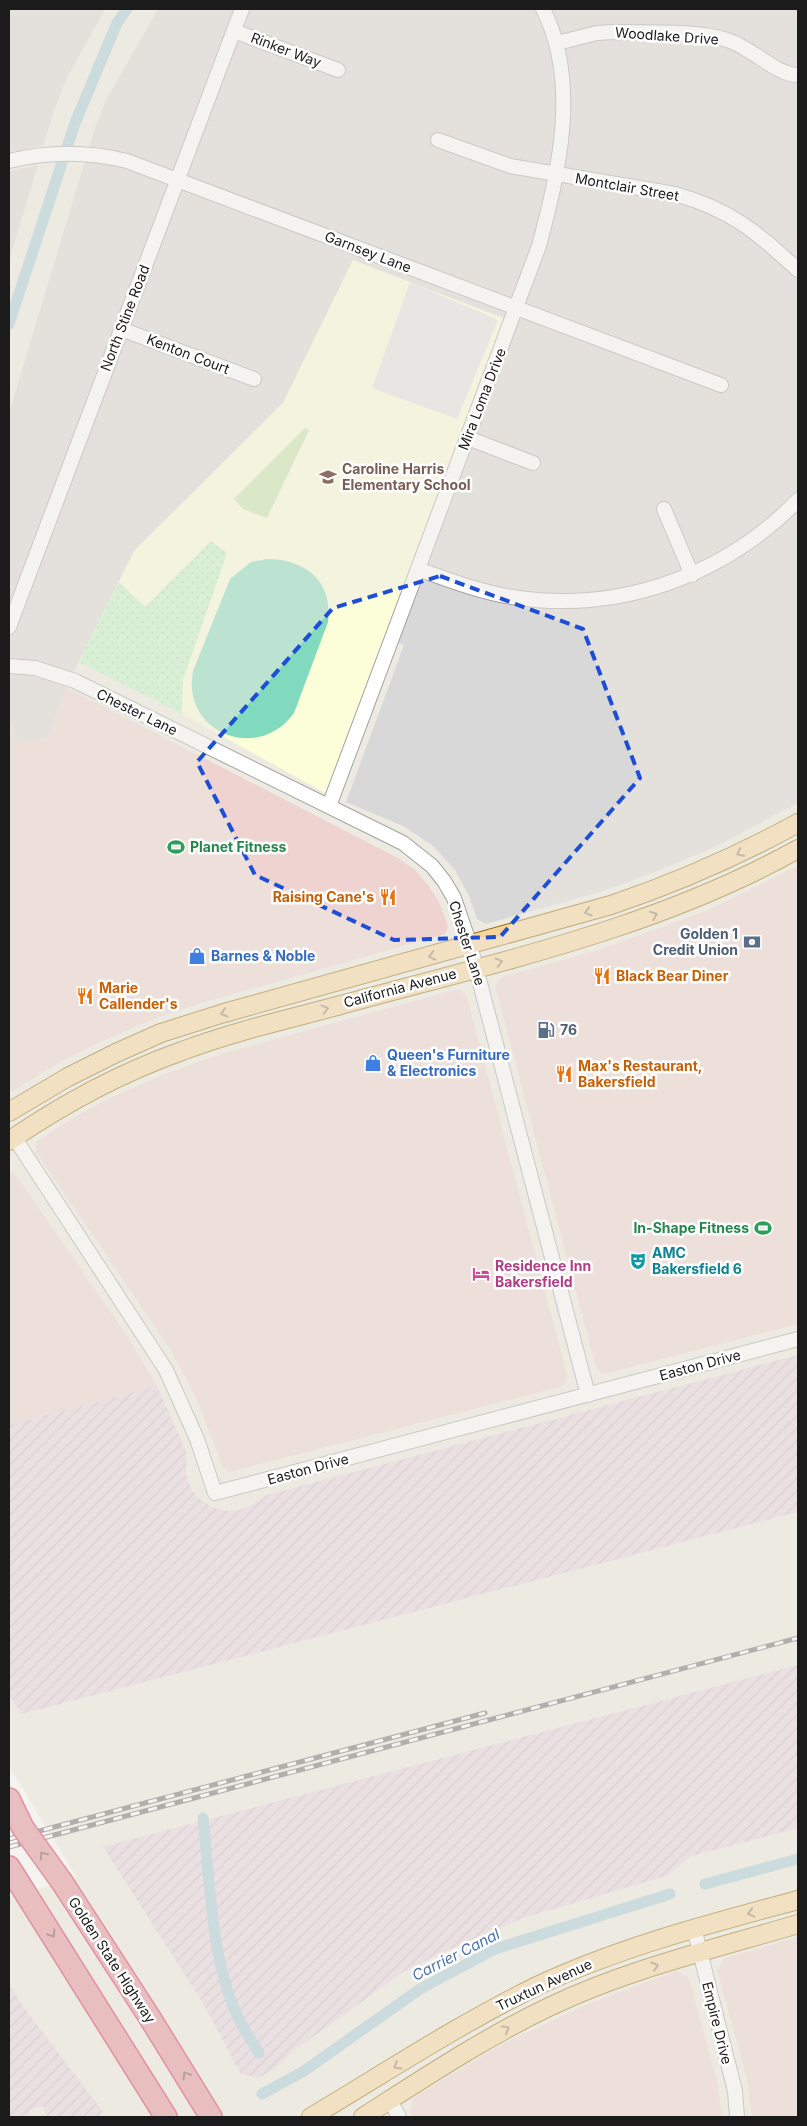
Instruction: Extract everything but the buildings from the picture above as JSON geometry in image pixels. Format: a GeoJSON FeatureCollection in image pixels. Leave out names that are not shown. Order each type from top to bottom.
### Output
{"type":"FeatureCollection","features":[{"type":"Feature","properties":{"kind":"highway"},"geometry":{"type":"LineString","coordinates":[[9,1799],[23,1828]]}},
{"type":"Feature","properties":{"kind":"highway","name":"Golden State Highway"},"geometry":{"type":"LineString","coordinates":[[9,1807],[62,1882],[211,2117]]}},
{"type":"Feature","properties":{"kind":"highway"},"geometry":{"type":"LineString","coordinates":[[9,1867],[166,2117]]}},
{"type":"Feature","properties":{"kind":"main road","name":"California Avenue"},"geometry":{"type":"LineString","coordinates":[[9,1112],[96,1062],[161,1034],[262,1002],[585,913],[662,888],[772,837],[798,822]]}},
{"type":"Feature","properties":{"kind":"main road"},"geometry":{"type":"LineString","coordinates":[[760,869],[762,849],[772,837]]}},
{"type":"Feature","properties":{"kind":"main road","name":"California Avenue"},"geometry":{"type":"LineString","coordinates":[[12,1139],[98,1087],[183,1050],[577,940],[646,918],[706,894],[798,849]]}},
{"type":"Feature","properties":{"kind":"main road"},"geometry":{"type":"LineString","coordinates":[[183,1050],[188,1040],[195,1036],[246,1020],[260,1013],[263,1006],[262,1002]]}},
{"type":"Feature","properties":{"kind":"main road"},"geometry":{"type":"LineString","coordinates":[[98,1087],[106,1073],[156,1046],[162,1038],[161,1034]]}},
{"type":"Feature","properties":{"kind":"main road"},"geometry":{"type":"LineString","coordinates":[[12,1139],[19,1121],[78,1083],[96,1062]]}},
{"type":"Feature","properties":{"kind":"main road","name":"Truxtun Avenue"},"geometry":{"type":"LineString","coordinates":[[311,2117],[499,2005],[582,1967],[694,1928],[798,1900]]}},
{"type":"Feature","properties":{"kind":"main road","name":"Truxtun Avenue"},"geometry":{"type":"LineString","coordinates":[[363,2117],[466,2051],[551,2006],[636,1971],[798,1924]]}},
{"type":"Feature","properties":{"kind":"main road"},"geometry":{"type":"LineString","coordinates":[[390,2100],[390,2090],[395,2083],[474,2033],[499,2005]]}},
{"type":"Feature","properties":{"kind":"street","name":"North Stine Road"},"geometry":{"type":"LineString","coordinates":[[9,626],[242,9]]}},
{"type":"Feature","properties":{"kind":"street","name":"Mira Loma Drive"},"geometry":{"type":"LineString","coordinates":[[328,806],[539,246],[556,174],[562,124],[563,82],[557,43],[543,9]]}},
{"type":"Feature","properties":{"kind":"street","name":"Rinker Way"},"geometry":{"type":"LineString","coordinates":[[234,31],[338,70]]}},
{"type":"Feature","properties":{"kind":"street","name":"Woodlake Drive"},"geometry":{"type":"LineString","coordinates":[[557,43],[597,33],[613,32],[716,37],[743,46],[783,71],[798,75]]}},
{"type":"Feature","properties":{"kind":"street","name":"Montclair Street"},"geometry":{"type":"LineString","coordinates":[[438,140],[510,166],[675,194],[698,200],[739,220],[756,232],[798,270]]}},
{"type":"Feature","properties":{"kind":"street","name":"Garnsey Lane"},"geometry":{"type":"LineString","coordinates":[[9,161],[55,152],[79,152],[127,161],[721,385]]}},
{"type":"Feature","properties":{"kind":"street","name":"Kenton Court"},"geometry":{"type":"LineString","coordinates":[[121,329],[254,379]]}},
{"type":"Feature","properties":{"kind":"street"},"geometry":{"type":"LineString","coordinates":[[468,438],[533,463]]}},
{"type":"Feature","properties":{"kind":"street"},"geometry":{"type":"LineString","coordinates":[[418,569],[463,586],[490,593],[541,600],[569,601],[620,596],[652,589],[692,575],[744,546],[770,527],[798,500]]}},
{"type":"Feature","properties":{"kind":"street"},"geometry":{"type":"LineString","coordinates":[[664,509],[692,575]]}},
{"type":"Feature","properties":{"kind":"street","name":"Chester Lane"},"geometry":{"type":"LineString","coordinates":[[9,666],[35,668],[75,681],[403,843],[432,866],[444,881],[454,898],[470,945],[588,1395]]}},
{"type":"Feature","properties":{"kind":"street","name":"Easton Drive"},"geometry":{"type":"LineString","coordinates":[[12,1139],[166,1370],[197,1439],[215,1493],[798,1339]]}},
{"type":"Feature","properties":{"kind":"street","name":"Empire Drive"},"geometry":{"type":"LineString","coordinates":[[694,1928],[735,2091],[737,2117]]}},
{"type":"Feature","properties":{"kind":"street"},"geometry":{"type":"LineString","coordinates":[[390,2100],[399,2117]]}},
{"type":"Feature","properties":{"kind":"highlighted area"},"geometry":{"type":"Polygon","coordinates":[[[440,576],[583,629],[640,778],[500,937],[394,940],[255,875],[197,762],[333,608],[440,576]]]}},
{"type":"Feature","properties":{"kind":"shaded area"},"geometry":{"type":"Polygon","coordinates":[[[9,9],[105,9],[68,76],[54,110],[43,146],[9,152],[9,9]]]}},
{"type":"Feature","properties":{"kind":"shaded area"},"geometry":{"type":"Polygon","coordinates":[[[158,9],[798,9],[798,803],[715,847],[650,874],[600,892],[486,924],[477,919],[469,896],[455,870],[432,845],[403,826],[346,802],[404,645],[385,639],[353,261],[283,403],[134,551],[66,687],[49,737],[16,743],[9,714],[9,413],[94,131],[105,102],[158,9]]]}},
{"type":"Feature","properties":{"kind":"shaded area"},"geometry":{"type":"Polygon","coordinates":[[[38,165],[28,198],[9,261],[9,171],[38,165]]]}},
{"type":"Feature","properties":{"kind":"shaded area","name":"Caroline Harris Elementary School"},"geometry":{"type":"Polygon","coordinates":[[[353,260],[506,319],[327,794],[182,714],[79,662],[134,551],[283,403],[353,260]]]}},
{"type":"Feature","properties":{"kind":"shaded area"},"geometry":{"type":"Polygon","coordinates":[[[410,282],[498,320],[457,419],[372,388],[410,282]]]}},
{"type":"Feature","properties":{"kind":"shaded area"},"geometry":{"type":"Polygon","coordinates":[[[66,687],[396,857],[414,869],[439,902],[448,926],[445,934],[198,1004],[151,1020],[60,1062],[9,1093],[9,714],[16,743],[49,737],[66,687]]]}},
{"type":"Feature","properties":{"kind":"shaded area"},"geometry":{"type":"Polygon","coordinates":[[[798,866],[798,1324],[603,1374],[596,1367],[496,989],[497,982],[503,977],[595,951],[706,911],[798,866]]]}},
{"type":"Feature","properties":{"kind":"shaded area"},"geometry":{"type":"Polygon","coordinates":[[[460,990],[467,997],[567,1375],[566,1382],[560,1387],[229,1472],[223,1467],[198,1402],[171,1350],[36,1152],[36,1142],[71,1119],[104,1101],[162,1075],[221,1054],[460,990]]]}},
{"type":"Feature","properties":{"kind":"shaded area"},"geometry":{"type":"Polygon","coordinates":[[[9,1171],[15,1174],[129,1339],[157,1386],[9,1425],[9,1171]]]}},
{"type":"Feature","properties":{"kind":"shaded area"},"geometry":{"type":"Polygon","coordinates":[[[798,1355],[798,1512],[21,1714],[9,1694],[9,1425],[157,1386],[186,1451],[186,1474],[192,1491],[212,1507],[225,1511],[237,1511],[250,1506],[267,1495],[798,1355]]]}},
{"type":"Feature","properties":{"kind":"shaded area"},"geometry":{"type":"Polygon","coordinates":[[[798,1665],[798,1828],[691,1856],[666,1876],[520,1919],[448,1950],[403,1972],[292,2052],[273,2070],[258,2078],[240,2073],[203,2003],[103,1847],[798,1665]]]}},
{"type":"Feature","properties":{"kind":"shaded area"},"geometry":{"type":"Polygon","coordinates":[[[798,1937],[798,2117],[752,2117],[747,2078],[717,1970],[724,1958],[798,1937]]]}},
{"type":"Feature","properties":{"kind":"shaded area"},"geometry":{"type":"Polygon","coordinates":[[[676,1971],[689,1978],[718,2085],[722,2117],[413,2117],[410,2113],[413,2098],[500,2045],[590,2003],[676,1971]]]}},
{"type":"Feature","properties":{"kind":"shaded area"},"geometry":{"type":"Polygon","coordinates":[[[9,1985],[104,2113],[96,2117],[47,2117],[43,2106],[29,2110],[30,2117],[9,2117],[9,1985]]]}},
{"type":"Feature","properties":{"kind":"green space"},"geometry":{"type":"Polygon","coordinates":[[[305,428],[309,430],[267,518],[243,509],[234,499],[305,428]]]}},
{"type":"Feature","properties":{"kind":"green space"},"geometry":{"type":"Polygon","coordinates":[[[211,541],[227,553],[183,680],[182,714],[79,662],[119,582],[145,607],[211,541]]]}},
{"type":"Feature","properties":{"kind":"green space"},"geometry":{"type":"Polygon","coordinates":[[[267,559],[293,563],[314,575],[326,595],[328,622],[294,713],[279,728],[261,736],[243,738],[226,734],[210,725],[199,711],[192,693],[193,671],[230,579],[251,562],[267,559]]]}},
{"type":"Feature","properties":{"kind":"pier"},"geometry":{"type":"Polygon","coordinates":[[[9,1766],[77,1878],[9,1897],[9,1766]]]}},
{"type":"Feature","properties":{"kind":"waterway"},"geometry":{"type":"LineString","coordinates":[[9,324],[75,123],[117,23],[127,9]]}},
{"type":"Feature","properties":{"kind":"waterway"},"geometry":{"type":"LineString","coordinates":[[203,1818],[213,1921],[223,1973],[239,2019],[259,2053]]}},
{"type":"Feature","properties":{"kind":"waterway","name":"Carrier Canal"},"geometry":{"type":"LineString","coordinates":[[705,1884],[798,1859]]}},
{"type":"Feature","properties":{"kind":"waterway","name":"Carrier Canal"},"geometry":{"type":"LineString","coordinates":[[262,2094],[304,2071],[420,1989],[495,1949],[670,1894]]}},
{"type":"Feature","properties":{"kind":"railway"},"geometry":{"type":"LineString","coordinates":[[9,1847],[798,1638]]}},
{"type":"Feature","properties":{"kind":"railway"},"geometry":{"type":"LineString","coordinates":[[9,1839],[485,1713]]}},
{"type":"Feature","properties":{"kind":"place","name":"Caroline Harris Elementary School"},"geometry":{"type":"Point","coordinates":[328,477]}},
{"type":"Feature","properties":{"kind":"place","name":"Planet Fitness"},"geometry":{"type":"Point","coordinates":[176,847]}},
{"type":"Feature","properties":{"kind":"place","name":"Raising Cane's"},"geometry":{"type":"Point","coordinates":[388,897]}},
{"type":"Feature","properties":{"kind":"place","name":"Golden 1 Credit Union"},"geometry":{"type":"Point","coordinates":[752,942]}},
{"type":"Feature","properties":{"kind":"place","name":"Barnes & Noble"},"geometry":{"type":"Point","coordinates":[197,956]}},
{"type":"Feature","properties":{"kind":"place","name":"Black Bear Diner"},"geometry":{"type":"Point","coordinates":[602,976]}},
{"type":"Feature","properties":{"kind":"place","name":"Marie Callender's"},"geometry":{"type":"Point","coordinates":[85,996]}},
{"type":"Feature","properties":{"kind":"place","name":"76"},"geometry":{"type":"Point","coordinates":[546,1030]}},
{"type":"Feature","properties":{"kind":"place","name":"Queen's Furniture & Electronics"},"geometry":{"type":"Point","coordinates":[373,1063]}},
{"type":"Feature","properties":{"kind":"place","name":"Max's Restaurant, Bakersfield"},"geometry":{"type":"Point","coordinates":[564,1074]}},
{"type":"Feature","properties":{"kind":"place","name":"In-Shape Fitness"},"geometry":{"type":"Point","coordinates":[763,1228]}},
{"type":"Feature","properties":{"kind":"place","name":"AMC Bakersfield 6"},"geometry":{"type":"Point","coordinates":[638,1261]}},
{"type":"Feature","properties":{"kind":"place","name":"Residence Inn Bakersfield"},"geometry":{"type":"Point","coordinates":[481,1274]}}]}
